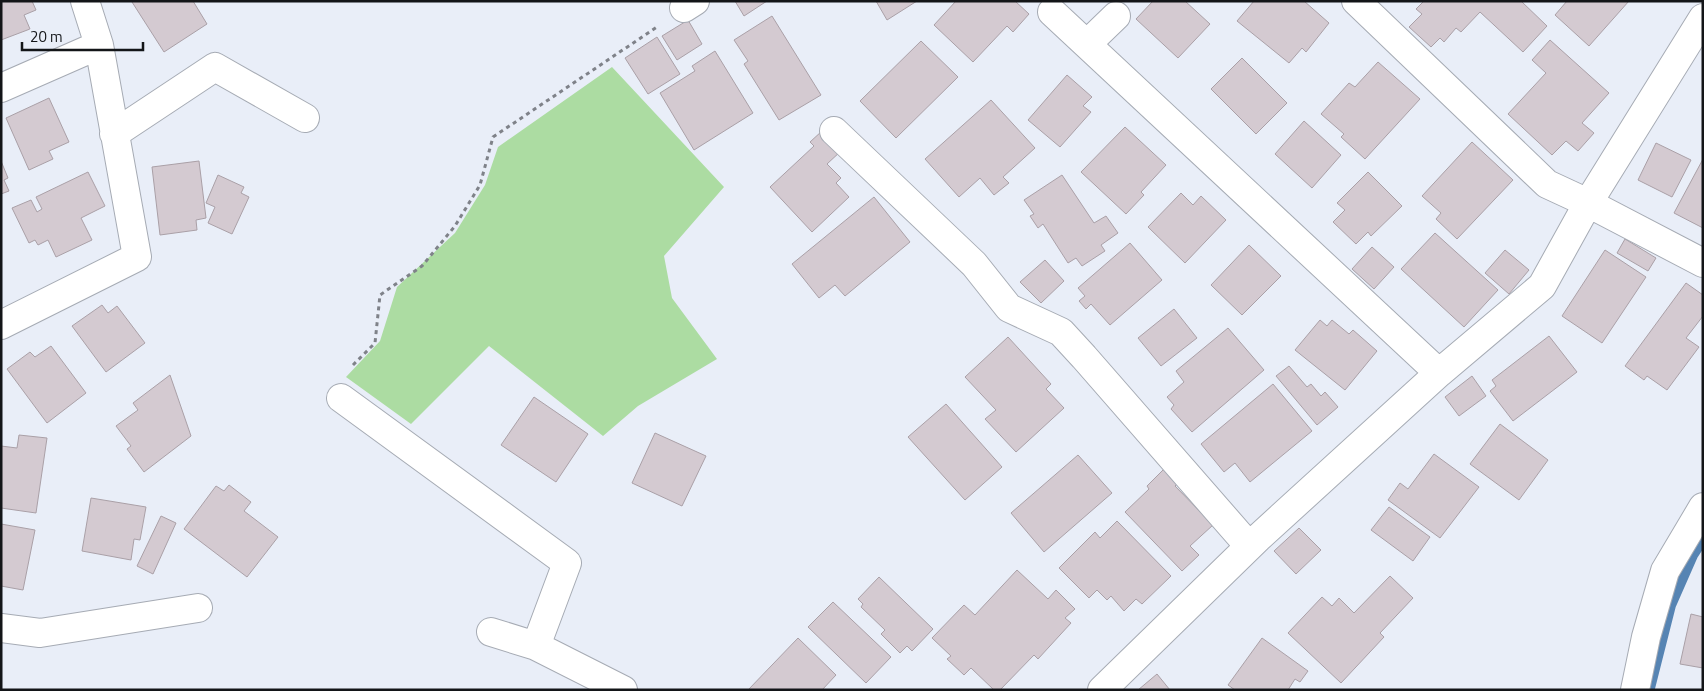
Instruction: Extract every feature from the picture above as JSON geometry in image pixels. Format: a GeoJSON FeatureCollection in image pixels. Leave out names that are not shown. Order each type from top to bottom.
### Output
{"type":"FeatureCollection","features":[{"type":"Feature","properties":{"kind":"street"},"geometry":{"type":"LineString","coordinates":[[1,325],[137,257],[99,45],[85,1]]}},
{"type":"Feature","properties":{"kind":"street"},"geometry":{"type":"LineString","coordinates":[[1356,1],[1547,184],[1588,203],[1703,263]]}},
{"type":"Feature","properties":{"kind":"street"},"geometry":{"type":"LineString","coordinates":[[1691,1],[1703,11]]}},
{"type":"Feature","properties":{"kind":"street"},"geometry":{"type":"LineString","coordinates":[[1052,12],[1439,373]]}},
{"type":"Feature","properties":{"kind":"street"},"geometry":{"type":"LineString","coordinates":[[1087,44],[1116,16]]}},
{"type":"Feature","properties":{"kind":"street"},"geometry":{"type":"LineString","coordinates":[[1102,690],[1249,546],[1439,373],[1542,286],[1588,203],[1703,18]]}},
{"type":"Feature","properties":{"kind":"street"},"geometry":{"type":"LineString","coordinates":[[1,88],[99,45]]}},
{"type":"Feature","properties":{"kind":"street"},"geometry":{"type":"LineString","coordinates":[[114,134],[215,67],[305,118]]}},
{"type":"Feature","properties":{"kind":"street"},"geometry":{"type":"LineString","coordinates":[[834,131],[974,264],[1009,308],[1060,332],[1084,356],[1249,546]]}},
{"type":"Feature","properties":{"kind":"street"},"geometry":{"type":"LineString","coordinates":[[341,398],[566,563],[536,646]]}},
{"type":"Feature","properties":{"kind":"street"},"geometry":{"type":"LineString","coordinates":[[1635,690],[1646,637],[1664,571],[1703,507]]}},
{"type":"Feature","properties":{"kind":"street"},"geometry":{"type":"LineString","coordinates":[[1,628],[40,633],[198,608]]}},
{"type":"Feature","properties":{"kind":"street"},"geometry":{"type":"LineString","coordinates":[[491,632],[536,646],[623,690]]}},
{"type":"Feature","properties":{"kind":"path"},"geometry":{"type":"LineString","coordinates":[[347,371],[375,343],[380,294],[422,266],[455,226],[480,185],[493,137],[690,5]]}},
{"type":"Feature","properties":{"kind":"green space"},"geometry":{"type":"Polygon","coordinates":[[[612,67],[724,187],[664,256],[672,298],[717,359],[638,406],[603,436],[489,346],[411,424],[346,377],[380,341],[397,287],[455,233],[485,185],[498,147],[612,67]]]}},
{"type":"Feature","properties":{"kind":"building"},"geometry":{"type":"Polygon","coordinates":[[[1,1],[32,1],[36,10],[24,15],[30,29],[1,40],[1,1]]]}},
{"type":"Feature","properties":{"kind":"building"},"geometry":{"type":"Polygon","coordinates":[[[193,1],[207,24],[164,52],[132,2],[193,1]]]}},
{"type":"Feature","properties":{"kind":"building"},"geometry":{"type":"Polygon","coordinates":[[[735,1],[767,1],[744,16],[735,1]]]}},
{"type":"Feature","properties":{"kind":"building"},"geometry":{"type":"Polygon","coordinates":[[[876,1],[917,1],[887,20],[876,1]]]}},
{"type":"Feature","properties":{"kind":"building"},"geometry":{"type":"Polygon","coordinates":[[[956,1],[1015,1],[1029,14],[1013,32],[1007,26],[973,62],[934,25],[956,1]]]}},
{"type":"Feature","properties":{"kind":"building"},"geometry":{"type":"Polygon","coordinates":[[[1153,1],[1185,1],[1210,24],[1178,58],[1136,19],[1153,1]]]}},
{"type":"Feature","properties":{"kind":"building"},"geometry":{"type":"Polygon","coordinates":[[[1254,1],[1304,1],[1329,23],[1306,52],[1302,48],[1289,63],[1237,21],[1254,1]]]}},
{"type":"Feature","properties":{"kind":"building"},"geometry":{"type":"Polygon","coordinates":[[[1424,1],[1521,1],[1547,26],[1523,52],[1480,12],[1461,32],[1456,28],[1444,42],[1440,38],[1431,47],[1409,27],[1422,14],[1416,9],[1424,1]]]}},
{"type":"Feature","properties":{"kind":"building"},"geometry":{"type":"Polygon","coordinates":[[[1567,1],[1629,1],[1589,46],[1555,15],[1567,1]]]}},
{"type":"Feature","properties":{"kind":"building"},"geometry":{"type":"Polygon","coordinates":[[[772,16],[821,95],[779,120],[744,64],[748,61],[734,40],[772,16]]]}},
{"type":"Feature","properties":{"kind":"building"},"geometry":{"type":"Polygon","coordinates":[[[688,20],[702,44],[677,60],[662,36],[688,20]]]}},
{"type":"Feature","properties":{"kind":"building"},"geometry":{"type":"Polygon","coordinates":[[[657,37],[680,74],[648,94],[625,58],[657,37]]]}},
{"type":"Feature","properties":{"kind":"building"},"geometry":{"type":"Polygon","coordinates":[[[1550,40],[1609,93],[1582,123],[1594,133],[1578,151],[1566,141],[1552,155],[1508,114],[1546,73],[1532,60],[1550,40]]]}},
{"type":"Feature","properties":{"kind":"building"},"geometry":{"type":"Polygon","coordinates":[[[921,41],[958,77],[896,138],[860,101],[921,41]]]}},
{"type":"Feature","properties":{"kind":"building"},"geometry":{"type":"Polygon","coordinates":[[[715,51],[753,113],[694,150],[660,93],[695,71],[692,66],[715,51]]]}},
{"type":"Feature","properties":{"kind":"building"},"geometry":{"type":"Polygon","coordinates":[[[1242,58],[1287,103],[1256,134],[1211,89],[1242,58]]]}},
{"type":"Feature","properties":{"kind":"building"},"geometry":{"type":"Polygon","coordinates":[[[1378,62],[1420,99],[1365,159],[1341,137],[1344,134],[1321,114],[1349,83],[1355,87],[1378,62]]]}},
{"type":"Feature","properties":{"kind":"building"},"geometry":{"type":"Polygon","coordinates":[[[1067,75],[1092,97],[1083,106],[1091,112],[1060,147],[1028,120],[1067,75]]]}},
{"type":"Feature","properties":{"kind":"building"},"geometry":{"type":"Polygon","coordinates":[[[49,98],[69,142],[49,151],[53,159],[29,170],[6,118],[49,98]]]}},
{"type":"Feature","properties":{"kind":"building"},"geometry":{"type":"Polygon","coordinates":[[[991,100],[1035,148],[1003,177],[1009,183],[994,195],[980,178],[959,197],[925,159],[991,100]]]}},
{"type":"Feature","properties":{"kind":"building"},"geometry":{"type":"Polygon","coordinates":[[[1304,121],[1341,155],[1312,188],[1275,154],[1304,121]]]}},
{"type":"Feature","properties":{"kind":"building"},"geometry":{"type":"Polygon","coordinates":[[[1125,127],[1166,165],[1141,192],[1144,195],[1126,214],[1081,172],[1125,127]]]}},
{"type":"Feature","properties":{"kind":"building"},"geometry":{"type":"Polygon","coordinates":[[[822,131],[841,151],[827,164],[841,178],[836,183],[849,197],[812,232],[770,187],[814,146],[810,142],[822,131]]]}},
{"type":"Feature","properties":{"kind":"building"},"geometry":{"type":"Polygon","coordinates":[[[1472,142],[1513,180],[1457,239],[1436,219],[1441,213],[1422,196],[1472,142]]]}},
{"type":"Feature","properties":{"kind":"building"},"geometry":{"type":"Polygon","coordinates":[[[1656,143],[1691,160],[1672,197],[1638,180],[1656,143]]]}},
{"type":"Feature","properties":{"kind":"building"},"geometry":{"type":"Polygon","coordinates":[[[1703,159],[1703,228],[1674,213],[1703,159]]]}},
{"type":"Feature","properties":{"kind":"building"},"geometry":{"type":"Polygon","coordinates":[[[1,161],[8,178],[4,180],[9,191],[1,194],[1,161]]]}},
{"type":"Feature","properties":{"kind":"building"},"geometry":{"type":"Polygon","coordinates":[[[199,161],[206,218],[196,220],[197,230],[160,235],[152,167],[199,161]]]}},
{"type":"Feature","properties":{"kind":"building"},"geometry":{"type":"Polygon","coordinates":[[[88,172],[105,206],[81,218],[92,240],[56,257],[48,240],[38,245],[35,240],[29,243],[12,208],[31,200],[37,212],[42,209],[36,197],[88,172]]]}},
{"type":"Feature","properties":{"kind":"building"},"geometry":{"type":"Polygon","coordinates":[[[1368,172],[1402,206],[1371,236],[1368,232],[1356,244],[1333,222],[1345,210],[1337,203],[1368,172]]]}},
{"type":"Feature","properties":{"kind":"building"},"geometry":{"type":"Polygon","coordinates":[[[218,175],[244,187],[241,193],[249,197],[232,234],[208,223],[215,207],[206,203],[218,175]]]}},
{"type":"Feature","properties":{"kind":"building"},"geometry":{"type":"Polygon","coordinates":[[[1062,175],[1094,223],[1106,216],[1118,233],[1101,245],[1105,251],[1082,266],[1076,258],[1068,263],[1043,224],[1038,228],[1030,216],[1034,214],[1024,200],[1062,175]]]}},
{"type":"Feature","properties":{"kind":"building"},"geometry":{"type":"Polygon","coordinates":[[[1181,193],[1193,205],[1201,196],[1226,220],[1185,263],[1148,227],[1181,193]]]}},
{"type":"Feature","properties":{"kind":"building"},"geometry":{"type":"Polygon","coordinates":[[[874,197],[910,242],[845,296],[835,285],[819,298],[792,264],[874,197]]]}},
{"type":"Feature","properties":{"kind":"building"},"geometry":{"type":"Polygon","coordinates":[[[1435,233],[1498,290],[1464,327],[1401,269],[1435,233]]]}},
{"type":"Feature","properties":{"kind":"building"},"geometry":{"type":"Polygon","coordinates":[[[1625,239],[1656,258],[1648,271],[1617,253],[1625,239]]]}},
{"type":"Feature","properties":{"kind":"building"},"geometry":{"type":"Polygon","coordinates":[[[1130,243],[1162,280],[1110,325],[1091,304],[1086,309],[1079,301],[1085,296],[1078,288],[1130,243]]]}},
{"type":"Feature","properties":{"kind":"building"},"geometry":{"type":"Polygon","coordinates":[[[1249,245],[1281,276],[1242,315],[1211,285],[1249,245]]]}},
{"type":"Feature","properties":{"kind":"building"},"geometry":{"type":"Polygon","coordinates":[[[1372,247],[1394,267],[1374,289],[1352,269],[1372,247]]]}},
{"type":"Feature","properties":{"kind":"building"},"geometry":{"type":"Polygon","coordinates":[[[1505,250],[1529,270],[1509,294],[1485,273],[1505,250]]]}},
{"type":"Feature","properties":{"kind":"building"},"geometry":{"type":"Polygon","coordinates":[[[1605,250],[1646,277],[1602,343],[1562,316],[1605,250]]]}},
{"type":"Feature","properties":{"kind":"building"},"geometry":{"type":"Polygon","coordinates":[[[1045,260],[1064,281],[1041,303],[1020,282],[1045,260]]]}},
{"type":"Feature","properties":{"kind":"building"},"geometry":{"type":"Polygon","coordinates":[[[1686,283],[1703,295],[1703,316],[1686,338],[1699,347],[1667,390],[1647,376],[1644,380],[1625,366],[1686,283]]]}},
{"type":"Feature","properties":{"kind":"building"},"geometry":{"type":"Polygon","coordinates":[[[102,305],[108,313],[117,306],[145,343],[106,372],[72,326],[102,305]]]}},
{"type":"Feature","properties":{"kind":"building"},"geometry":{"type":"Polygon","coordinates":[[[1174,309],[1197,338],[1161,366],[1138,338],[1174,309]]]}},
{"type":"Feature","properties":{"kind":"building"},"geometry":{"type":"Polygon","coordinates":[[[1320,320],[1327,326],[1332,320],[1349,334],[1353,330],[1377,351],[1345,390],[1295,350],[1320,320]]]}},
{"type":"Feature","properties":{"kind":"building"},"geometry":{"type":"Polygon","coordinates":[[[1228,328],[1264,370],[1192,432],[1171,409],[1174,405],[1167,397],[1184,382],[1176,371],[1228,328]]]}},
{"type":"Feature","properties":{"kind":"building"},"geometry":{"type":"Polygon","coordinates":[[[1549,336],[1577,372],[1513,421],[1490,391],[1496,386],[1492,380],[1549,336]]]}},
{"type":"Feature","properties":{"kind":"building"},"geometry":{"type":"Polygon","coordinates":[[[1008,337],[1051,384],[1046,389],[1064,408],[1016,452],[985,419],[996,410],[965,377],[1008,337]]]}},
{"type":"Feature","properties":{"kind":"building"},"geometry":{"type":"Polygon","coordinates":[[[51,346],[86,393],[47,423],[7,369],[30,352],[35,357],[51,346]]]}},
{"type":"Feature","properties":{"kind":"building"},"geometry":{"type":"Polygon","coordinates":[[[1289,366],[1307,387],[1311,384],[1321,396],[1325,392],[1338,407],[1317,425],[1276,376],[1289,366]]]}},
{"type":"Feature","properties":{"kind":"building"},"geometry":{"type":"Polygon","coordinates":[[[170,375],[191,436],[144,472],[127,449],[131,446],[116,426],[138,410],[133,403],[170,375]]]}},
{"type":"Feature","properties":{"kind":"building"},"geometry":{"type":"Polygon","coordinates":[[[1472,376],[1486,396],[1459,416],[1445,397],[1472,376]]]}},
{"type":"Feature","properties":{"kind":"building"},"geometry":{"type":"Polygon","coordinates":[[[1273,384],[1312,431],[1250,482],[1235,463],[1224,472],[1201,444],[1273,384]]]}},
{"type":"Feature","properties":{"kind":"building"},"geometry":{"type":"Polygon","coordinates":[[[534,397],[588,434],[556,482],[501,445],[534,397]]]}},
{"type":"Feature","properties":{"kind":"building"},"geometry":{"type":"Polygon","coordinates":[[[946,404],[1002,467],[965,500],[908,437],[946,404]]]}},
{"type":"Feature","properties":{"kind":"building"},"geometry":{"type":"Polygon","coordinates":[[[1500,424],[1548,460],[1519,500],[1470,464],[1500,424]]]}},
{"type":"Feature","properties":{"kind":"building"},"geometry":{"type":"Polygon","coordinates":[[[655,433],[706,456],[682,506],[632,483],[655,433]]]}},
{"type":"Feature","properties":{"kind":"building"},"geometry":{"type":"Polygon","coordinates":[[[19,435],[47,438],[36,513],[1,508],[1,446],[17,448],[19,435]]]}},
{"type":"Feature","properties":{"kind":"building"},"geometry":{"type":"Polygon","coordinates":[[[1434,454],[1479,487],[1440,538],[1388,500],[1400,483],[1408,489],[1434,454]]]}},
{"type":"Feature","properties":{"kind":"building"},"geometry":{"type":"Polygon","coordinates":[[[1078,455],[1112,493],[1044,552],[1011,513],[1078,455]]]}},
{"type":"Feature","properties":{"kind":"building"},"geometry":{"type":"Polygon","coordinates":[[[1166,467],[1180,481],[1175,486],[1213,525],[1190,546],[1199,555],[1182,571],[1125,512],[1149,489],[1147,486],[1166,467]]]}},
{"type":"Feature","properties":{"kind":"building"},"geometry":{"type":"Polygon","coordinates":[[[229,485],[251,502],[244,511],[278,537],[247,577],[184,529],[216,486],[224,491],[229,485]]]}},
{"type":"Feature","properties":{"kind":"building"},"geometry":{"type":"Polygon","coordinates":[[[91,498],[146,507],[140,540],[134,539],[131,560],[82,551],[91,498]]]}},
{"type":"Feature","properties":{"kind":"building"},"geometry":{"type":"Polygon","coordinates":[[[1389,507],[1430,537],[1413,561],[1371,530],[1389,507]]]}},
{"type":"Feature","properties":{"kind":"building"},"geometry":{"type":"Polygon","coordinates":[[[161,516],[176,523],[153,574],[137,566],[161,516]]]}},
{"type":"Feature","properties":{"kind":"building"},"geometry":{"type":"Polygon","coordinates":[[[1117,521],[1171,576],[1142,604],[1136,599],[1124,611],[1111,596],[1107,600],[1097,590],[1089,598],[1059,568],[1095,532],[1100,538],[1117,521]]]}},
{"type":"Feature","properties":{"kind":"building"},"geometry":{"type":"Polygon","coordinates":[[[1,524],[35,530],[23,590],[1,586],[1,524]]]}},
{"type":"Feature","properties":{"kind":"building"},"geometry":{"type":"Polygon","coordinates":[[[1299,528],[1321,550],[1296,574],[1274,551],[1299,528]]]}},
{"type":"Feature","properties":{"kind":"building"},"geometry":{"type":"Polygon","coordinates":[[[1017,570],[1048,599],[1056,590],[1075,609],[1065,618],[1071,623],[1038,659],[1034,655],[1000,690],[994,690],[971,668],[964,675],[947,659],[951,656],[932,638],[964,605],[975,615],[1017,570]]]}},
{"type":"Feature","properties":{"kind":"building"},"geometry":{"type":"Polygon","coordinates":[[[1390,576],[1413,598],[1380,633],[1384,637],[1341,683],[1288,633],[1322,597],[1332,606],[1339,598],[1354,613],[1390,576]]]}},
{"type":"Feature","properties":{"kind":"building"},"geometry":{"type":"Polygon","coordinates":[[[879,577],[933,629],[912,651],[907,646],[900,653],[881,634],[885,630],[861,607],[863,604],[858,599],[879,577]]]}},
{"type":"Feature","properties":{"kind":"building"},"geometry":{"type":"Polygon","coordinates":[[[833,602],[891,657],[866,683],[808,627],[833,602]]]}},
{"type":"Feature","properties":{"kind":"building"},"geometry":{"type":"Polygon","coordinates":[[[1691,614],[1703,617],[1703,668],[1680,664],[1691,614]]]}},
{"type":"Feature","properties":{"kind":"building"},"geometry":{"type":"Polygon","coordinates":[[[798,638],[836,675],[822,690],[748,690],[798,638]]]}},
{"type":"Feature","properties":{"kind":"building"},"geometry":{"type":"Polygon","coordinates":[[[1262,638],[1308,671],[1300,682],[1295,679],[1288,690],[1235,690],[1228,685],[1262,638]]]}},
{"type":"Feature","properties":{"kind":"building"},"geometry":{"type":"Polygon","coordinates":[[[1157,674],[1170,690],[1138,690],[1157,674]]]}},
{"type":"Feature","properties":{"kind":"waterway"},"geometry":{"type":"LineString","coordinates":[[1649,688],[1670,605],[1692,555],[1703,538]]}}]}
